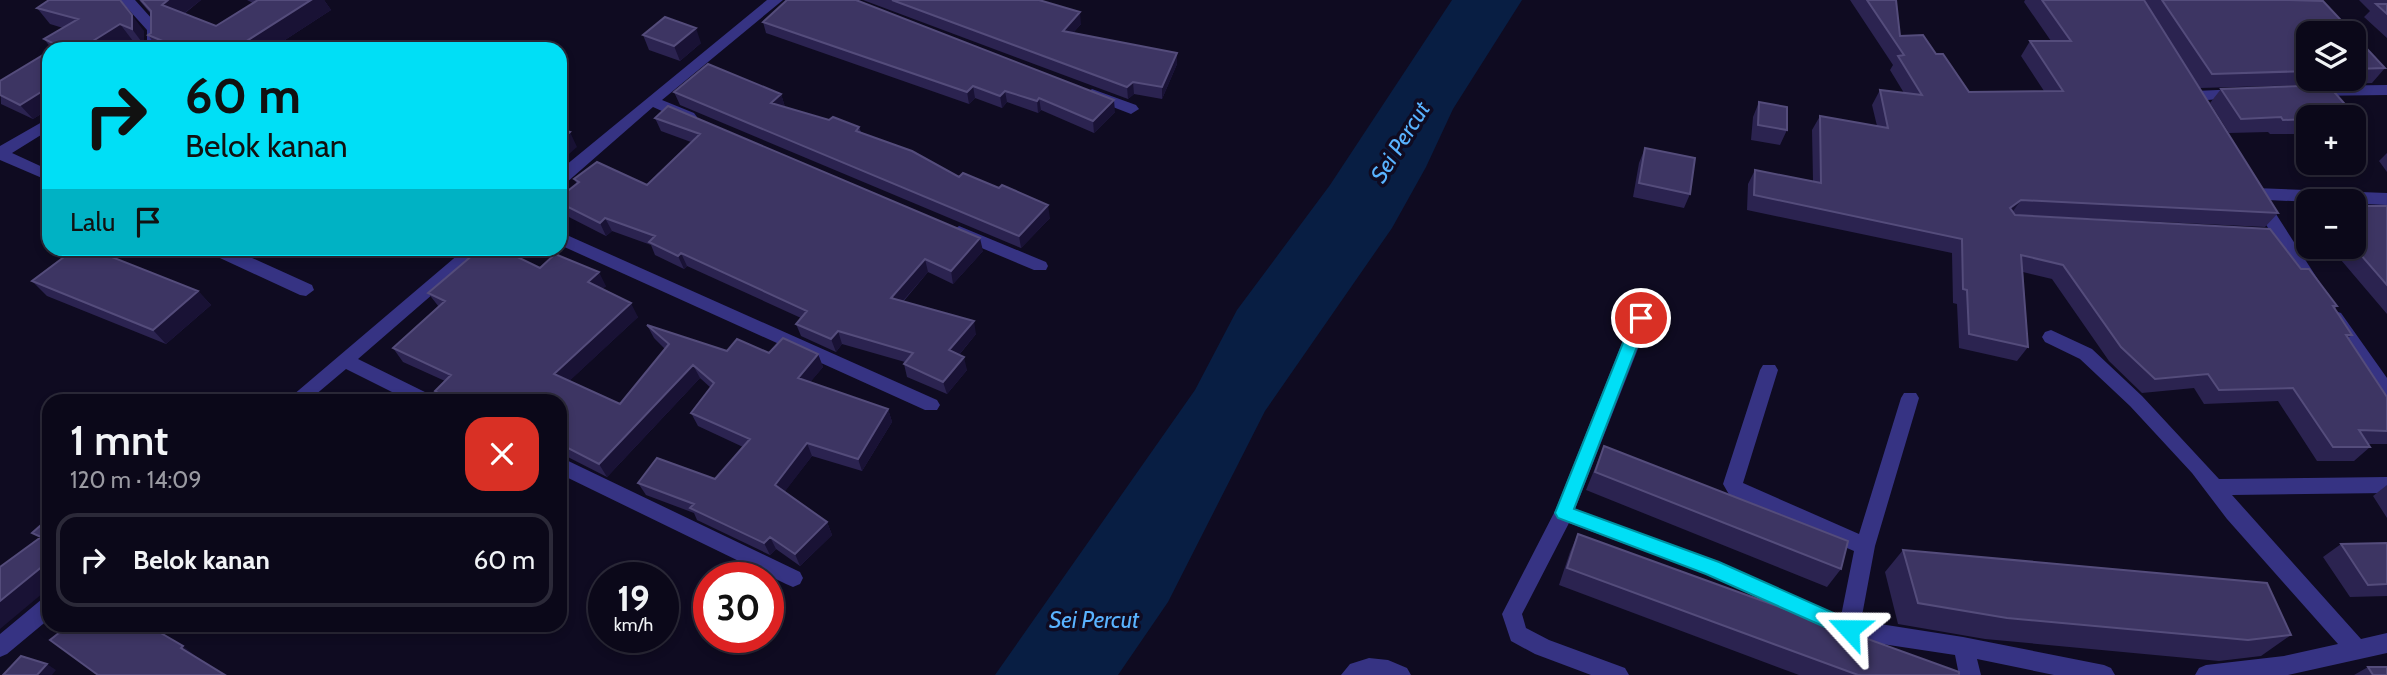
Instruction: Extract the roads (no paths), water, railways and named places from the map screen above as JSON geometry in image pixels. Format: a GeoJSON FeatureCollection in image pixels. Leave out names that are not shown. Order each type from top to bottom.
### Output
{"type":"FeatureCollection","features":[{"type":"Feature","properties":{"kind":"street"},"geometry":{"type":"LineString","coordinates":[[128,0],[154,29],[154,42]]}},
{"type":"Feature","properties":{"kind":"street"},"geometry":{"type":"LineString","coordinates":[[567,173],[776,0]]}},
{"type":"Feature","properties":{"kind":"street"},"geometry":{"type":"LineString","coordinates":[[2185,79],[2209,118]]}},
{"type":"Feature","properties":{"kind":"street"},"geometry":{"type":"LineString","coordinates":[[1079,89],[1131,109]]}},
{"type":"Feature","properties":{"kind":"street"},"geometry":{"type":"LineString","coordinates":[[2292,92],[2387,90]]}},
{"type":"Feature","properties":{"kind":"street"},"geometry":{"type":"LineString","coordinates":[[2196,96],[2250,94]]}},
{"type":"Feature","properties":{"kind":"street"},"geometry":{"type":"LineString","coordinates":[[651,101],[701,122]]}},
{"type":"Feature","properties":{"kind":"street"},"geometry":{"type":"LineString","coordinates":[[0,154],[42,127]]}},
{"type":"Feature","properties":{"kind":"street"},"geometry":{"type":"LineString","coordinates":[[0,154],[42,173]]}},
{"type":"Feature","properties":{"kind":"street"},"geometry":{"type":"LineString","coordinates":[[2387,200],[2251,188],[2273,235],[2387,392]]}},
{"type":"Feature","properties":{"kind":"street"},"geometry":{"type":"LineString","coordinates":[[939,223],[1040,266]]}},
{"type":"Feature","properties":{"kind":"street"},"geometry":{"type":"LineString","coordinates":[[567,241],[931,405]]}},
{"type":"Feature","properties":{"kind":"street"},"geometry":{"type":"LineString","coordinates":[[231,256],[306,290]]}},
{"type":"Feature","properties":{"kind":"street"},"geometry":{"type":"LineString","coordinates":[[303,394],[468,256]]}},
{"type":"Feature","properties":{"kind":"street"},"geometry":{"type":"LineString","coordinates":[[1618,675],[1542,647],[1518,634],[1512,614],[1564,513],[1641,318]]}},
{"type":"Feature","properties":{"kind":"street"},"geometry":{"type":"LineString","coordinates":[[2052,337],[2086,355],[2104,369],[2199,467],[2356,649]]}},
{"type":"Feature","properties":{"kind":"street"},"geometry":{"type":"LineString","coordinates":[[344,360],[414,394]]}},
{"type":"Feature","properties":{"kind":"street"},"geometry":{"type":"LineString","coordinates":[[1769,370],[1733,484],[1738,492],[1865,546]]}},
{"type":"Feature","properties":{"kind":"street"},"geometry":{"type":"LineString","coordinates":[[1849,629],[1865,546],[1910,398]]}},
{"type":"Feature","properties":{"kind":"street"},"geometry":{"type":"LineString","coordinates":[[567,468],[793,578]]}},
{"type":"Feature","properties":{"kind":"street"},"geometry":{"type":"LineString","coordinates":[[2215,487],[2387,485]]}},
{"type":"Feature","properties":{"kind":"street"},"geometry":{"type":"LineString","coordinates":[[1564,513],[1713,568],[1849,629],[1963,647],[2104,675]]}},
{"type":"Feature","properties":{"kind":"street"},"geometry":{"type":"LineString","coordinates":[[0,647],[42,612]]}},
{"type":"Feature","properties":{"kind":"street"},"geometry":{"type":"LineString","coordinates":[[2206,675],[2284,666],[2387,643]]}},
{"type":"Feature","properties":{"kind":"street"},"geometry":{"type":"LineString","coordinates":[[1963,647],[1970,675]]}},
{"type":"Feature","properties":{"kind":"street"},"geometry":{"type":"LineString","coordinates":[[1352,675],[1357,670],[1374,667],[1389,669],[1400,675]]}},
{"type":"Feature","properties":{"kind":"water","name":"Sei Percut"},"geometry":{"type":"Polygon","coordinates":[[[1452,0],[1522,0],[1453,109],[1426,167],[1392,228],[1265,411],[1168,602],[1118,675],[995,675],[1195,390],[1237,310],[1330,185],[1452,0]]]}}]}
